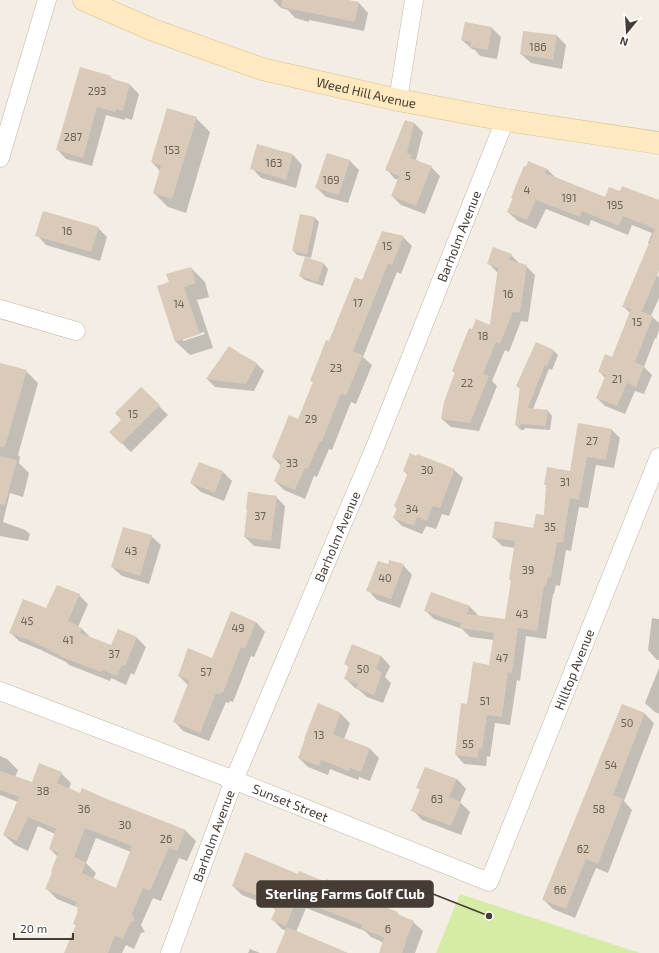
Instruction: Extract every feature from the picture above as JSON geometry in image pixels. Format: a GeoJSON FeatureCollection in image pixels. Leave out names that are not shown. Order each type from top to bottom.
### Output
{"type":"FeatureCollection","features":[{"type":"Feature","properties":{"kind":"main road","name":"Weed Hill Avenue"},"geometry":{"type":"LineString","coordinates":[[84,0],[158,32],[262,69],[398,100],[504,120],[659,143]]}},
{"type":"Feature","properties":{"kind":"street"},"geometry":{"type":"LineString","coordinates":[[0,158],[47,0]]}},
{"type":"Feature","properties":{"kind":"street"},"geometry":{"type":"LineString","coordinates":[[398,100],[414,0]]}},
{"type":"Feature","properties":{"kind":"street","name":"Barholm Avenue"},"geometry":{"type":"LineString","coordinates":[[170,953],[234,780],[375,447],[504,120]]}},
{"type":"Feature","properties":{"kind":"street"},"geometry":{"type":"LineString","coordinates":[[0,309],[76,331]]}},
{"type":"Feature","properties":{"kind":"street","name":"Hilltop Avenue"},"geometry":{"type":"LineString","coordinates":[[489,882],[659,457]]}},
{"type":"Feature","properties":{"kind":"street","name":"Sunset Street"},"geometry":{"type":"LineString","coordinates":[[0,691],[234,780],[489,882]]}},
{"type":"Feature","properties":{"kind":"green space"},"geometry":{"type":"Polygon","coordinates":[[[460,894],[640,953],[436,953],[460,894]]]}},
{"type":"Feature","properties":{"kind":"building"},"geometry":{"type":"Polygon","coordinates":[[[282,0],[348,0],[359,2],[355,22],[281,7],[282,0]]]}},
{"type":"Feature","properties":{"kind":"building"},"geometry":{"type":"Polygon","coordinates":[[[465,22],[492,27],[488,50],[470,47],[471,42],[461,40],[465,22]]]}},
{"type":"Feature","properties":{"kind":"building"},"geometry":{"type":"Polygon","coordinates":[[[523,31],[557,35],[553,60],[520,54],[523,31]]]}},
{"type":"Feature","properties":{"kind":"building"},"geometry":{"type":"Polygon","coordinates":[[[80,67],[111,76],[110,78],[130,84],[123,111],[116,109],[115,112],[97,107],[83,158],[56,150],[80,67]]]}},
{"type":"Feature","properties":{"kind":"building"},"geometry":{"type":"Polygon","coordinates":[[[167,108],[197,117],[172,199],[153,193],[161,166],[151,162],[167,108]]]}},
{"type":"Feature","properties":{"kind":"building"},"geometry":{"type":"Polygon","coordinates":[[[405,120],[414,123],[407,153],[412,155],[410,158],[432,166],[416,206],[391,196],[399,176],[385,170],[405,120]]]}},
{"type":"Feature","properties":{"kind":"building"},"geometry":{"type":"Polygon","coordinates":[[[257,144],[293,154],[286,180],[250,169],[257,144]]]}},
{"type":"Feature","properties":{"kind":"building"},"geometry":{"type":"Polygon","coordinates":[[[327,153],[350,160],[339,195],[315,188],[327,153]]]}},
{"type":"Feature","properties":{"kind":"building"},"geometry":{"type":"Polygon","coordinates":[[[528,161],[547,169],[545,173],[605,197],[609,187],[620,191],[622,186],[659,200],[659,271],[642,311],[640,311],[653,316],[635,362],[644,366],[636,387],[627,383],[617,406],[596,398],[606,375],[598,372],[605,354],[612,357],[631,309],[622,307],[655,229],[623,216],[619,226],[582,211],[580,217],[536,200],[527,220],[507,212],[513,198],[511,198],[516,185],[524,166],[526,167],[528,161]]]}},
{"type":"Feature","properties":{"kind":"building"},"geometry":{"type":"Polygon","coordinates":[[[43,211],[99,227],[91,252],[35,236],[43,211]]]}},
{"type":"Feature","properties":{"kind":"building"},"geometry":{"type":"Polygon","coordinates":[[[300,214],[315,217],[307,254],[292,251],[300,214]]]}},
{"type":"Feature","properties":{"kind":"building"},"geometry":{"type":"Polygon","coordinates":[[[382,231],[404,236],[392,265],[388,264],[353,351],[363,355],[346,396],[341,394],[322,441],[320,441],[308,469],[305,468],[295,490],[274,481],[282,462],[272,457],[289,415],[298,419],[313,382],[310,381],[326,340],[329,341],[355,277],[362,280],[382,231]]]}},
{"type":"Feature","properties":{"kind":"building"},"geometry":{"type":"Polygon","coordinates":[[[493,247],[512,254],[509,260],[527,265],[520,313],[513,312],[500,344],[496,342],[483,374],[489,376],[470,423],[441,419],[444,402],[455,372],[452,371],[469,328],[472,329],[476,319],[490,325],[498,268],[487,264],[493,247]]]}},
{"type":"Feature","properties":{"kind":"building"},"geometry":{"type":"Polygon","coordinates":[[[305,257],[324,263],[318,282],[299,276],[305,257]]]}},
{"type":"Feature","properties":{"kind":"building"},"geometry":{"type":"Polygon","coordinates":[[[191,267],[196,283],[184,287],[200,334],[175,342],[157,286],[169,282],[166,274],[191,267]]]}},
{"type":"Feature","properties":{"kind":"building"},"geometry":{"type":"Polygon","coordinates":[[[536,342],[554,350],[547,366],[545,365],[528,408],[548,410],[546,426],[521,424],[520,427],[515,425],[520,388],[516,386],[536,342]]]}},
{"type":"Feature","properties":{"kind":"building"},"geometry":{"type":"Polygon","coordinates":[[[229,346],[257,363],[246,384],[206,379],[229,346]]]}},
{"type":"Feature","properties":{"kind":"building"},"geometry":{"type":"Polygon","coordinates":[[[0,363],[27,370],[5,447],[0,447],[0,363]]]}},
{"type":"Feature","properties":{"kind":"building"},"geometry":{"type":"Polygon","coordinates":[[[141,387],[160,405],[121,444],[109,432],[121,420],[115,413],[141,387]]]}},
{"type":"Feature","properties":{"kind":"building"},"geometry":{"type":"Polygon","coordinates":[[[578,423],[612,429],[606,460],[587,457],[579,500],[570,498],[563,543],[557,542],[551,577],[548,577],[546,586],[544,586],[537,631],[518,628],[512,673],[508,672],[502,717],[487,715],[482,749],[479,748],[478,758],[455,755],[461,703],[467,704],[473,662],[489,665],[494,633],[460,628],[461,623],[424,611],[431,592],[470,606],[467,614],[505,619],[515,541],[492,538],[495,521],[533,528],[536,514],[544,515],[546,485],[544,485],[547,467],[570,471],[578,423]]]}},
{"type":"Feature","properties":{"kind":"building"},"geometry":{"type":"Polygon","coordinates":[[[410,453],[416,456],[417,454],[455,469],[440,508],[433,506],[427,521],[417,517],[414,526],[393,518],[397,508],[394,506],[408,473],[403,471],[410,453]]]}},
{"type":"Feature","properties":{"kind":"building"},"geometry":{"type":"Polygon","coordinates":[[[0,456],[17,460],[5,505],[0,504],[0,456]]]}},
{"type":"Feature","properties":{"kind":"building"},"geometry":{"type":"Polygon","coordinates":[[[199,462],[223,471],[215,493],[190,483],[199,462]]]}},
{"type":"Feature","properties":{"kind":"building"},"geometry":{"type":"Polygon","coordinates":[[[248,492],[277,496],[271,541],[244,537],[248,492]]]}},
{"type":"Feature","properties":{"kind":"building"},"geometry":{"type":"Polygon","coordinates":[[[123,527],[152,535],[140,576],[111,567],[123,527]]]}},
{"type":"Feature","properties":{"kind":"building"},"geometry":{"type":"Polygon","coordinates":[[[389,560],[404,564],[391,599],[366,591],[378,561],[388,564],[389,560]]]}},
{"type":"Feature","properties":{"kind":"building"},"geometry":{"type":"Polygon","coordinates":[[[57,585],[80,594],[68,621],[82,628],[80,633],[111,645],[118,629],[137,637],[125,666],[122,665],[117,676],[102,670],[101,672],[59,656],[31,641],[9,633],[23,599],[46,608],[57,585]]]}},
{"type":"Feature","properties":{"kind":"building"},"geometry":{"type":"Polygon","coordinates":[[[231,611],[256,622],[245,649],[241,647],[223,693],[221,692],[220,695],[216,693],[200,733],[173,722],[189,681],[178,676],[188,648],[212,658],[231,611]]]}},
{"type":"Feature","properties":{"kind":"building"},"geometry":{"type":"Polygon","coordinates":[[[352,644],[381,656],[376,669],[382,673],[374,695],[356,688],[358,684],[344,679],[349,666],[344,664],[352,644]]]}},
{"type":"Feature","properties":{"kind":"building"},"geometry":{"type":"Polygon","coordinates":[[[318,703],[341,713],[333,734],[370,748],[361,772],[350,768],[349,771],[321,760],[319,766],[298,758],[318,703]]]}},
{"type":"Feature","properties":{"kind":"building"},"geometry":{"type":"Polygon","coordinates":[[[622,704],[645,713],[613,795],[623,799],[598,864],[586,859],[566,909],[542,900],[622,704]]]}},
{"type":"Feature","properties":{"kind":"building"},"geometry":{"type":"Polygon","coordinates":[[[39,763],[62,772],[57,783],[80,793],[82,788],[186,830],[177,851],[169,848],[150,891],[143,888],[132,914],[135,921],[130,923],[123,939],[115,936],[108,953],[64,953],[76,925],[73,924],[78,907],[75,906],[77,902],[45,889],[58,853],[49,849],[56,829],[28,817],[17,841],[3,835],[19,797],[0,790],[0,771],[32,782],[39,763]],[[85,828],[74,857],[86,862],[82,873],[116,888],[132,846],[85,828]]]}},
{"type":"Feature","properties":{"kind":"building"},"geometry":{"type":"Polygon","coordinates":[[[425,767],[457,779],[449,797],[461,802],[451,826],[411,811],[420,789],[416,788],[425,767]]]}},
{"type":"Feature","properties":{"kind":"building"},"geometry":{"type":"Polygon","coordinates":[[[245,852],[298,874],[299,871],[326,882],[327,879],[346,887],[344,891],[398,912],[397,914],[414,921],[402,953],[379,953],[384,938],[361,928],[362,925],[297,899],[286,926],[271,920],[276,909],[272,908],[274,902],[232,886],[245,852]]]}},
{"type":"Feature","properties":{"kind":"building"},"geometry":{"type":"Polygon","coordinates":[[[287,927],[348,953],[276,953],[287,927]]]}},
{"type":"Feature","properties":{"kind":"place","name":"Sterling Farms Golf Club"},"geometry":{"type":"Point","coordinates":[489,916]}}]}
